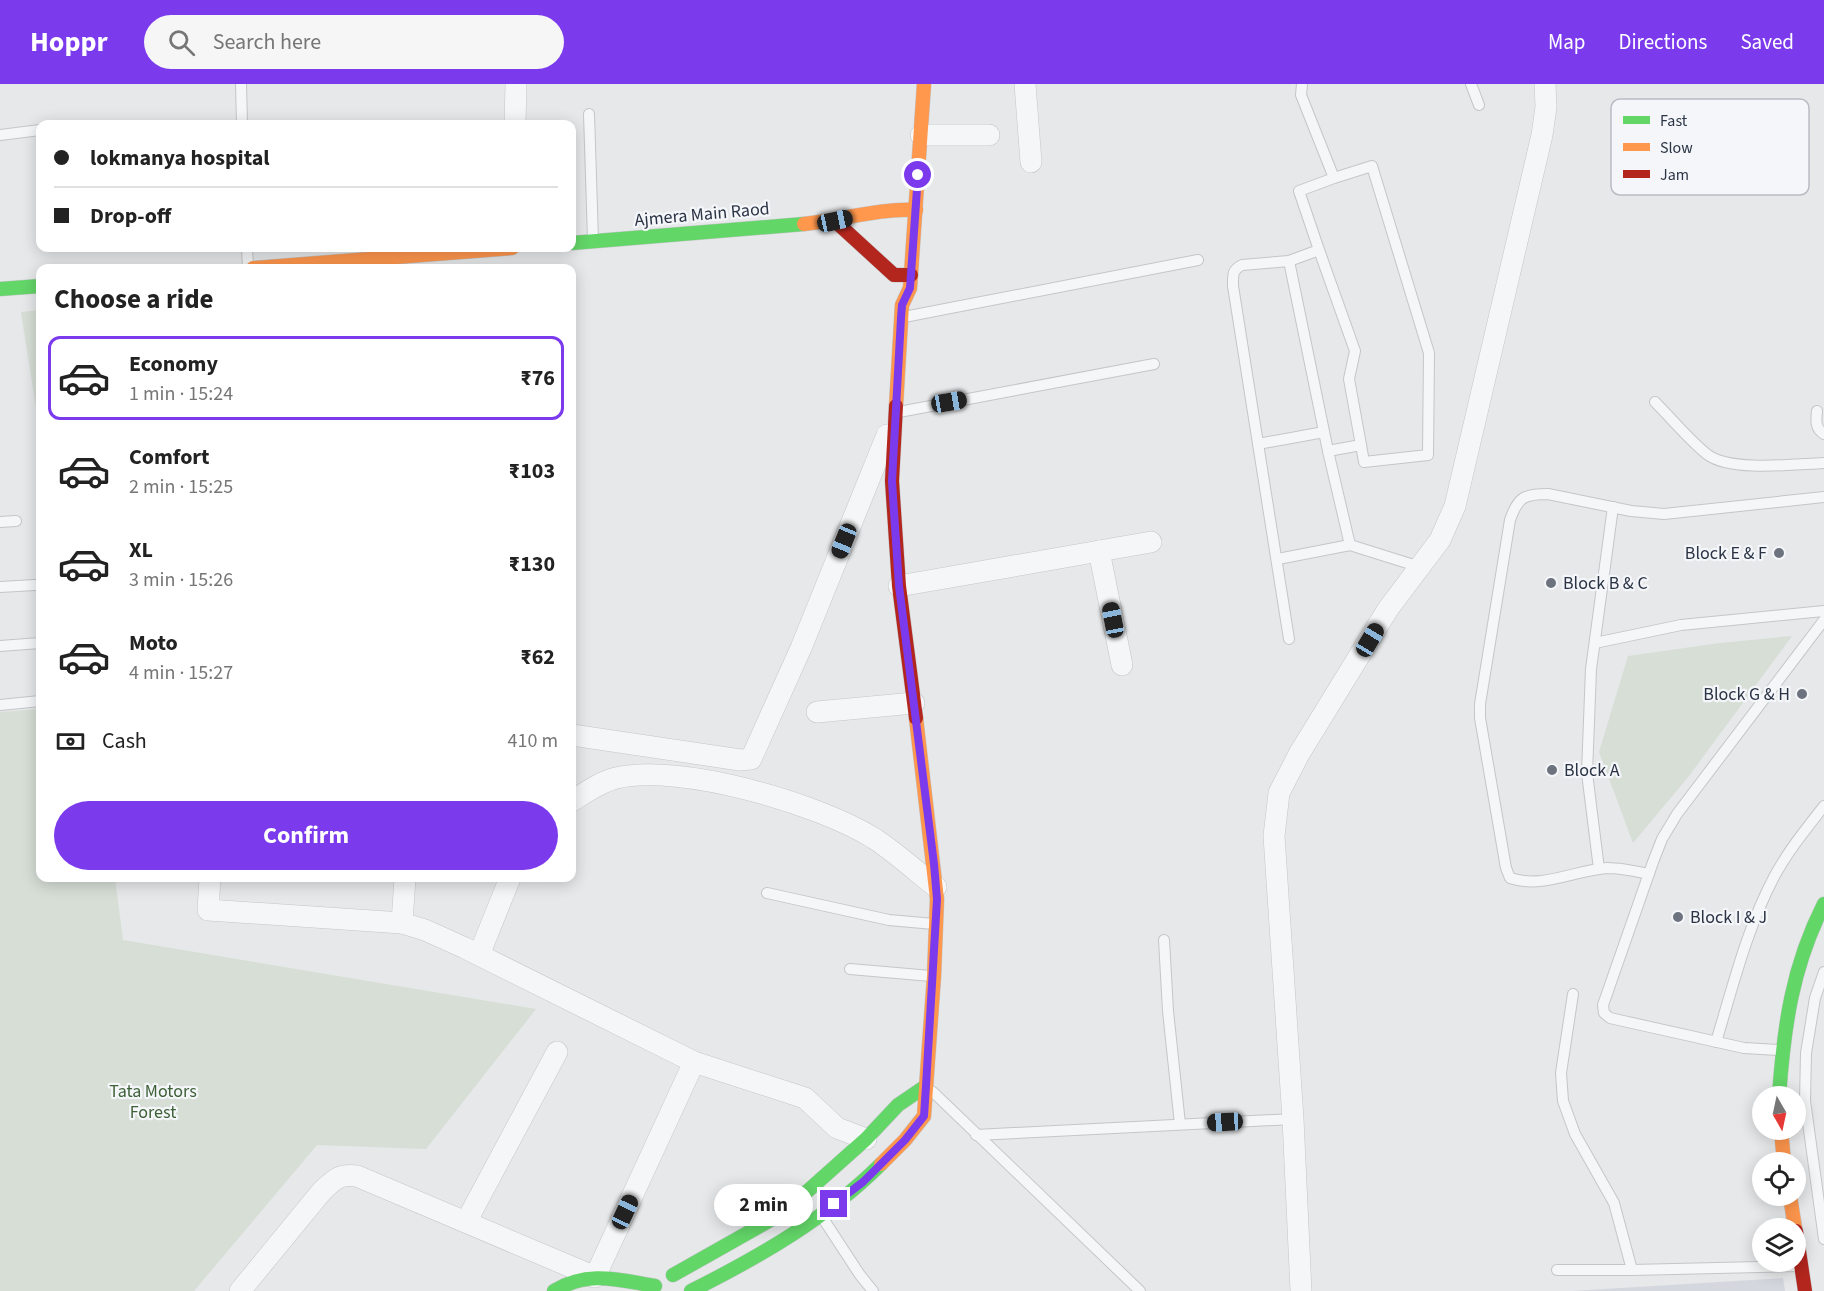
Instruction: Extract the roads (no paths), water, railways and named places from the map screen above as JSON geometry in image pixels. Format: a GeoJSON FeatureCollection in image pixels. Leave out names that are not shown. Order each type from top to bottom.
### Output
{"type":"FeatureCollection","features":[{"type":"Feature","properties":{"kind":"main road"},"geometry":{"type":"LineString","coordinates":[[901,311],[910,288],[924,84]]}},
{"type":"Feature","properties":{"kind":"main road","name":"Ajmera Main Raod"},"geometry":{"type":"LineString","coordinates":[[576,243],[835,221],[896,209],[916,210]]}},
{"type":"Feature","properties":{"kind":"main road"},"geometry":{"type":"LineString","coordinates":[[835,221],[894,275],[911,275]]}},
{"type":"Feature","properties":{"kind":"main road"},"geometry":{"type":"LineString","coordinates":[[281,264],[352,254],[405,252]]}},
{"type":"Feature","properties":{"kind":"main road"},"geometry":{"type":"LineString","coordinates":[[691,1291],[792,1236],[863,1182],[905,1140],[924,1116],[934,976],[936,887],[899,586],[892,481],[901,311],[894,285],[895,253]]}},
{"type":"Feature","properties":{"kind":"main road"},"geometry":{"type":"LineString","coordinates":[[0,289],[36,286]]}},
{"type":"Feature","properties":{"kind":"main road"},"geometry":{"type":"LineString","coordinates":[[1780,1086],[1788,1001],[1799,961],[1815,920],[1824,904]]}},
{"type":"Feature","properties":{"kind":"main road"},"geometry":{"type":"LineString","coordinates":[[561,1289],[595,1277],[655,1288],[659,1280],[665,1276],[673,1275],[783,1213],[866,1139],[898,1105],[926,1086]]}},
{"type":"Feature","properties":{"kind":"main road"},"geometry":{"type":"LineString","coordinates":[[1802,1272],[1805,1291]]}},
{"type":"Feature","properties":{"kind":"main road"},"geometry":{"type":"LineString","coordinates":[[673,1275],[680,1279],[684,1291]]}},
{"type":"Feature","properties":{"kind":"street"},"geometry":{"type":"LineString","coordinates":[[515,120],[516,84]]}},
{"type":"Feature","properties":{"kind":"street"},"geometry":{"type":"LineString","coordinates":[[1025,84],[1031,162]]}},
{"type":"Feature","properties":{"kind":"street"},"geometry":{"type":"LineString","coordinates":[[1301,1291],[1293,1119],[1274,836],[1279,793],[1299,754],[1389,609],[1440,540],[1455,506],[1542,135],[1546,107],[1545,84]]}},
{"type":"Feature","properties":{"kind":"street"},"geometry":{"type":"LineString","coordinates":[[921,135],[989,135]]}},
{"type":"Feature","properties":{"kind":"street"},"geometry":{"type":"LineString","coordinates":[[576,736],[740,760],[751,759],[801,648],[896,412]]}},
{"type":"Feature","properties":{"kind":"street"},"geometry":{"type":"LineString","coordinates":[[899,586],[1151,542]]}},
{"type":"Feature","properties":{"kind":"street"},"geometry":{"type":"LineString","coordinates":[[1099,551],[1122,665]]}},
{"type":"Feature","properties":{"kind":"street"},"geometry":{"type":"LineString","coordinates":[[817,712],[914,703]]}},
{"type":"Feature","properties":{"kind":"street"},"geometry":{"type":"LineString","coordinates":[[576,799],[615,778],[636,776],[682,777],[741,788],[810,809],[875,839],[936,887]]}},
{"type":"Feature","properties":{"kind":"street"},"geometry":{"type":"LineString","coordinates":[[210,882],[208,910],[402,923],[425,930],[694,1062],[805,1098],[837,1128],[866,1139]]}},
{"type":"Feature","properties":{"kind":"street"},"geometry":{"type":"LineString","coordinates":[[402,923],[405,882]]}},
{"type":"Feature","properties":{"kind":"street"},"geometry":{"type":"LineString","coordinates":[[479,955],[508,882]]}},
{"type":"Feature","properties":{"kind":"street"},"geometry":{"type":"LineString","coordinates":[[466,1222],[556,1052]]}},
{"type":"Feature","properties":{"kind":"street"},"geometry":{"type":"LineString","coordinates":[[240,1291],[322,1191],[344,1174],[357,1176],[595,1277],[694,1062]]}},
{"type":"Feature","properties":{"kind":"lane"},"geometry":{"type":"LineString","coordinates":[[241,84],[242,120]]}},
{"type":"Feature","properties":{"kind":"lane"},"geometry":{"type":"LineString","coordinates":[[1302,84],[1301,95],[1334,178]]}},
{"type":"Feature","properties":{"kind":"lane"},"geometry":{"type":"LineString","coordinates":[[1471,84],[1479,105]]}},
{"type":"Feature","properties":{"kind":"lane"},"geometry":{"type":"LineString","coordinates":[[590,114],[593,241]]}},
{"type":"Feature","properties":{"kind":"lane"},"geometry":{"type":"LineString","coordinates":[[0,135],[36,130]]}},
{"type":"Feature","properties":{"kind":"lane"},"geometry":{"type":"LineString","coordinates":[[1372,166],[1429,353],[1428,455],[1364,462],[1349,379],[1355,351],[1299,191],[1334,178],[1372,166]]}},
{"type":"Feature","properties":{"kind":"lane"},"geometry":{"type":"LineString","coordinates":[[1289,639],[1233,286],[1233,273],[1242,265],[1289,261],[1319,250]]}},
{"type":"Feature","properties":{"kind":"lane"},"geometry":{"type":"LineString","coordinates":[[901,311],[1198,260]]}},
{"type":"Feature","properties":{"kind":"lane"},"geometry":{"type":"LineString","coordinates":[[1289,261],[1350,545]]}},
{"type":"Feature","properties":{"kind":"lane"},"geometry":{"type":"LineString","coordinates":[[896,412],[1154,364]]}},
{"type":"Feature","properties":{"kind":"lane"},"geometry":{"type":"LineString","coordinates":[[1655,402],[1709,456],[1722,462],[1739,465],[1824,463]]}},
{"type":"Feature","properties":{"kind":"lane"},"geometry":{"type":"LineString","coordinates":[[1817,411],[1817,429],[1824,434]]}},
{"type":"Feature","properties":{"kind":"lane"},"geometry":{"type":"LineString","coordinates":[[1258,444],[1324,432]]}},
{"type":"Feature","properties":{"kind":"lane"},"geometry":{"type":"LineString","coordinates":[[1328,451],[1360,445]]}},
{"type":"Feature","properties":{"kind":"lane"},"geometry":{"type":"LineString","coordinates":[[1649,874],[1617,868],[1599,869],[1521,882],[1510,878],[1506,868],[1482,730],[1480,704],[1510,520],[1515,507],[1522,497],[1534,494],[1548,494],[1664,514],[1824,497]]}},
{"type":"Feature","properties":{"kind":"lane"},"geometry":{"type":"LineString","coordinates":[[1599,869],[1587,773],[1592,669],[1614,507]]}},
{"type":"Feature","properties":{"kind":"lane"},"geometry":{"type":"LineString","coordinates":[[0,522],[16,521]]}},
{"type":"Feature","properties":{"kind":"lane"},"geometry":{"type":"LineString","coordinates":[[1278,559],[1350,545],[1420,567]]}},
{"type":"Feature","properties":{"kind":"lane"},"geometry":{"type":"LineString","coordinates":[[0,587],[35,585]]}},
{"type":"Feature","properties":{"kind":"lane"},"geometry":{"type":"LineString","coordinates":[[1595,643],[1682,625],[1824,611]]}},
{"type":"Feature","properties":{"kind":"lane"},"geometry":{"type":"LineString","coordinates":[[1782,1050],[1754,1049],[1716,1042],[1610,1018],[1604,1013],[1603,1005],[1662,839],[1677,814],[1824,620]]}},
{"type":"Feature","properties":{"kind":"lane"},"geometry":{"type":"LineString","coordinates":[[0,646],[36,643]]}},
{"type":"Feature","properties":{"kind":"lane"},"geometry":{"type":"LineString","coordinates":[[0,705],[36,701]]}},
{"type":"Feature","properties":{"kind":"lane"},"geometry":{"type":"LineString","coordinates":[[1716,1042],[1746,942],[1774,877],[1793,846],[1824,806]]}},
{"type":"Feature","properties":{"kind":"lane"},"geometry":{"type":"LineString","coordinates":[[767,892],[889,920],[936,924]]}},
{"type":"Feature","properties":{"kind":"lane"},"geometry":{"type":"LineString","coordinates":[[1164,940],[1179,1124]]}},
{"type":"Feature","properties":{"kind":"lane"},"geometry":{"type":"LineString","coordinates":[[850,969],[934,976]]}},
{"type":"Feature","properties":{"kind":"lane"},"geometry":{"type":"LineString","coordinates":[[1824,972],[1815,999],[1806,1053],[1805,1101],[1824,1239]]}},
{"type":"Feature","properties":{"kind":"lane"},"geometry":{"type":"LineString","coordinates":[[1573,994],[1561,1073],[1563,1101],[1575,1134],[1614,1203],[1632,1270]]}},
{"type":"Feature","properties":{"kind":"lane"},"geometry":{"type":"LineString","coordinates":[[926,1086],[1140,1291]]}},
{"type":"Feature","properties":{"kind":"lane"},"geometry":{"type":"LineString","coordinates":[[976,1135],[1293,1119]]}},
{"type":"Feature","properties":{"kind":"lane"},"geometry":{"type":"LineString","coordinates":[[820,1214],[873,1291]]}},
{"type":"Feature","properties":{"kind":"lane"},"geometry":{"type":"LineString","coordinates":[[1557,1270],[1752,1267]]}},
{"type":"Feature","properties":{"kind":"place","name":"Block E & F"},"geometry":{"type":"Point","coordinates":[1779,553]}},
{"type":"Feature","properties":{"kind":"place","name":"Block B & C"},"geometry":{"type":"Point","coordinates":[1551,583]}},
{"type":"Feature","properties":{"kind":"place","name":"Block G & H"},"geometry":{"type":"Point","coordinates":[1802,694]}},
{"type":"Feature","properties":{"kind":"place","name":"Block A"},"geometry":{"type":"Point","coordinates":[1552,770]}},
{"type":"Feature","properties":{"kind":"place","name":"Block I & J"},"geometry":{"type":"Point","coordinates":[1678,917]}},
{"type":"Feature","properties":{"kind":"park label","name":"Tata Motors Forest"},"geometry":{"type":"Point","coordinates":[153,1101]}}]}
